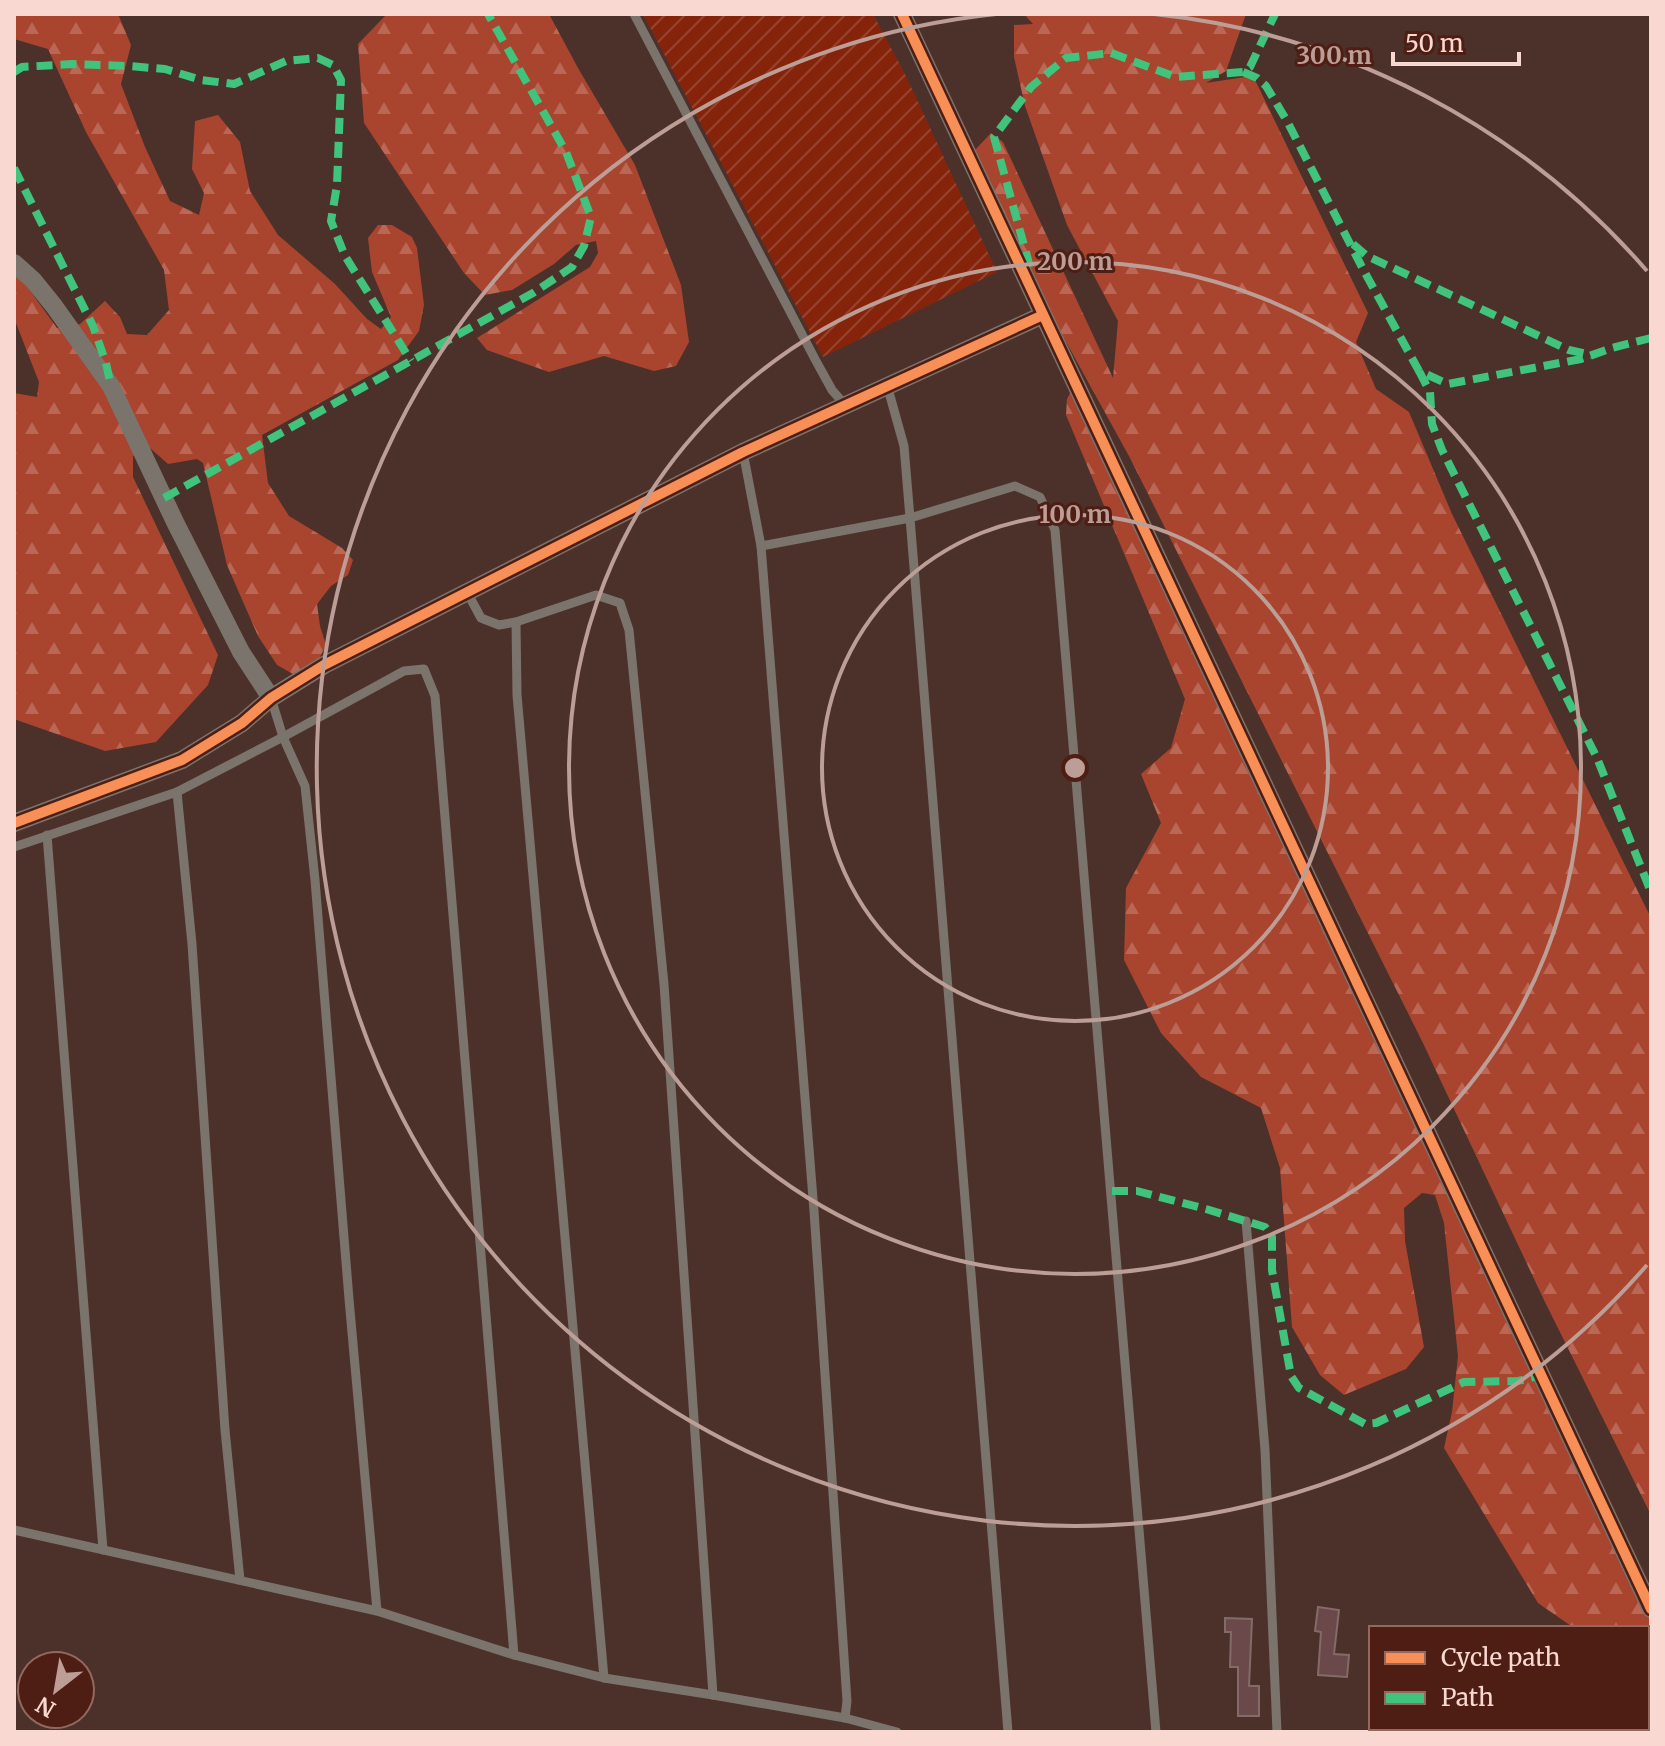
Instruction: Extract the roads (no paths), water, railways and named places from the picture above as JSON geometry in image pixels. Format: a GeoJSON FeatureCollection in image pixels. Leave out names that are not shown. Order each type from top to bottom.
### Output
{"type":"FeatureCollection","features":[{"type":"Feature","properties":{"kind":"street"},"geometry":{"type":"LineString","coordinates":[[902,14],[1651,1609]]}},
{"type":"Feature","properties":{"kind":"street"},"geometry":{"type":"LineString","coordinates":[[14,263],[54,306],[111,386],[241,652],[271,698]]}},
{"type":"Feature","properties":{"kind":"street"},"geometry":{"type":"LineString","coordinates":[[14,823],[182,760],[242,723],[271,698],[324,665],[743,452],[1043,315]]}},
{"type":"Feature","properties":{"kind":"lane"},"geometry":{"type":"LineString","coordinates":[[634,14],[816,361],[832,390],[845,405]]}},
{"type":"Feature","properties":{"kind":"lane"},"geometry":{"type":"LineString","coordinates":[[887,385],[904,446],[1008,1732]]}},
{"type":"Feature","properties":{"kind":"lane"},"geometry":{"type":"LineString","coordinates":[[743,452],[761,546],[814,1211],[847,1701],[845,1718]]}},
{"type":"Feature","properties":{"kind":"lane"},"geometry":{"type":"LineString","coordinates":[[761,546],[910,518],[1015,486],[1040,497],[1055,530],[1156,1732]]}},
{"type":"Feature","properties":{"kind":"lane"},"geometry":{"type":"LineString","coordinates":[[467,592],[481,618],[499,625],[596,595],[620,603],[629,630],[664,984],[713,1695]]}},
{"type":"Feature","properties":{"kind":"lane"},"geometry":{"type":"LineString","coordinates":[[516,622],[517,695],[604,1678]]}},
{"type":"Feature","properties":{"kind":"lane"},"geometry":{"type":"LineString","coordinates":[[14,847],[177,792],[404,671],[424,669],[435,696],[514,1655]]}},
{"type":"Feature","properties":{"kind":"lane"},"geometry":{"type":"LineString","coordinates":[[271,698],[283,737],[305,786],[377,1611]]}},
{"type":"Feature","properties":{"kind":"lane"},"geometry":{"type":"LineString","coordinates":[[177,792],[192,944],[225,1430],[240,1580]]}},
{"type":"Feature","properties":{"kind":"lane"},"geometry":{"type":"LineString","coordinates":[[47,835],[103,1550]]}},
{"type":"Feature","properties":{"kind":"lane"},"geometry":{"type":"LineString","coordinates":[[1246,1221],[1265,1450],[1277,1732]]}},
{"type":"Feature","properties":{"kind":"lane"},"geometry":{"type":"LineString","coordinates":[[14,1530],[377,1611],[514,1655],[604,1678],[845,1718],[897,1732]]}}]}
